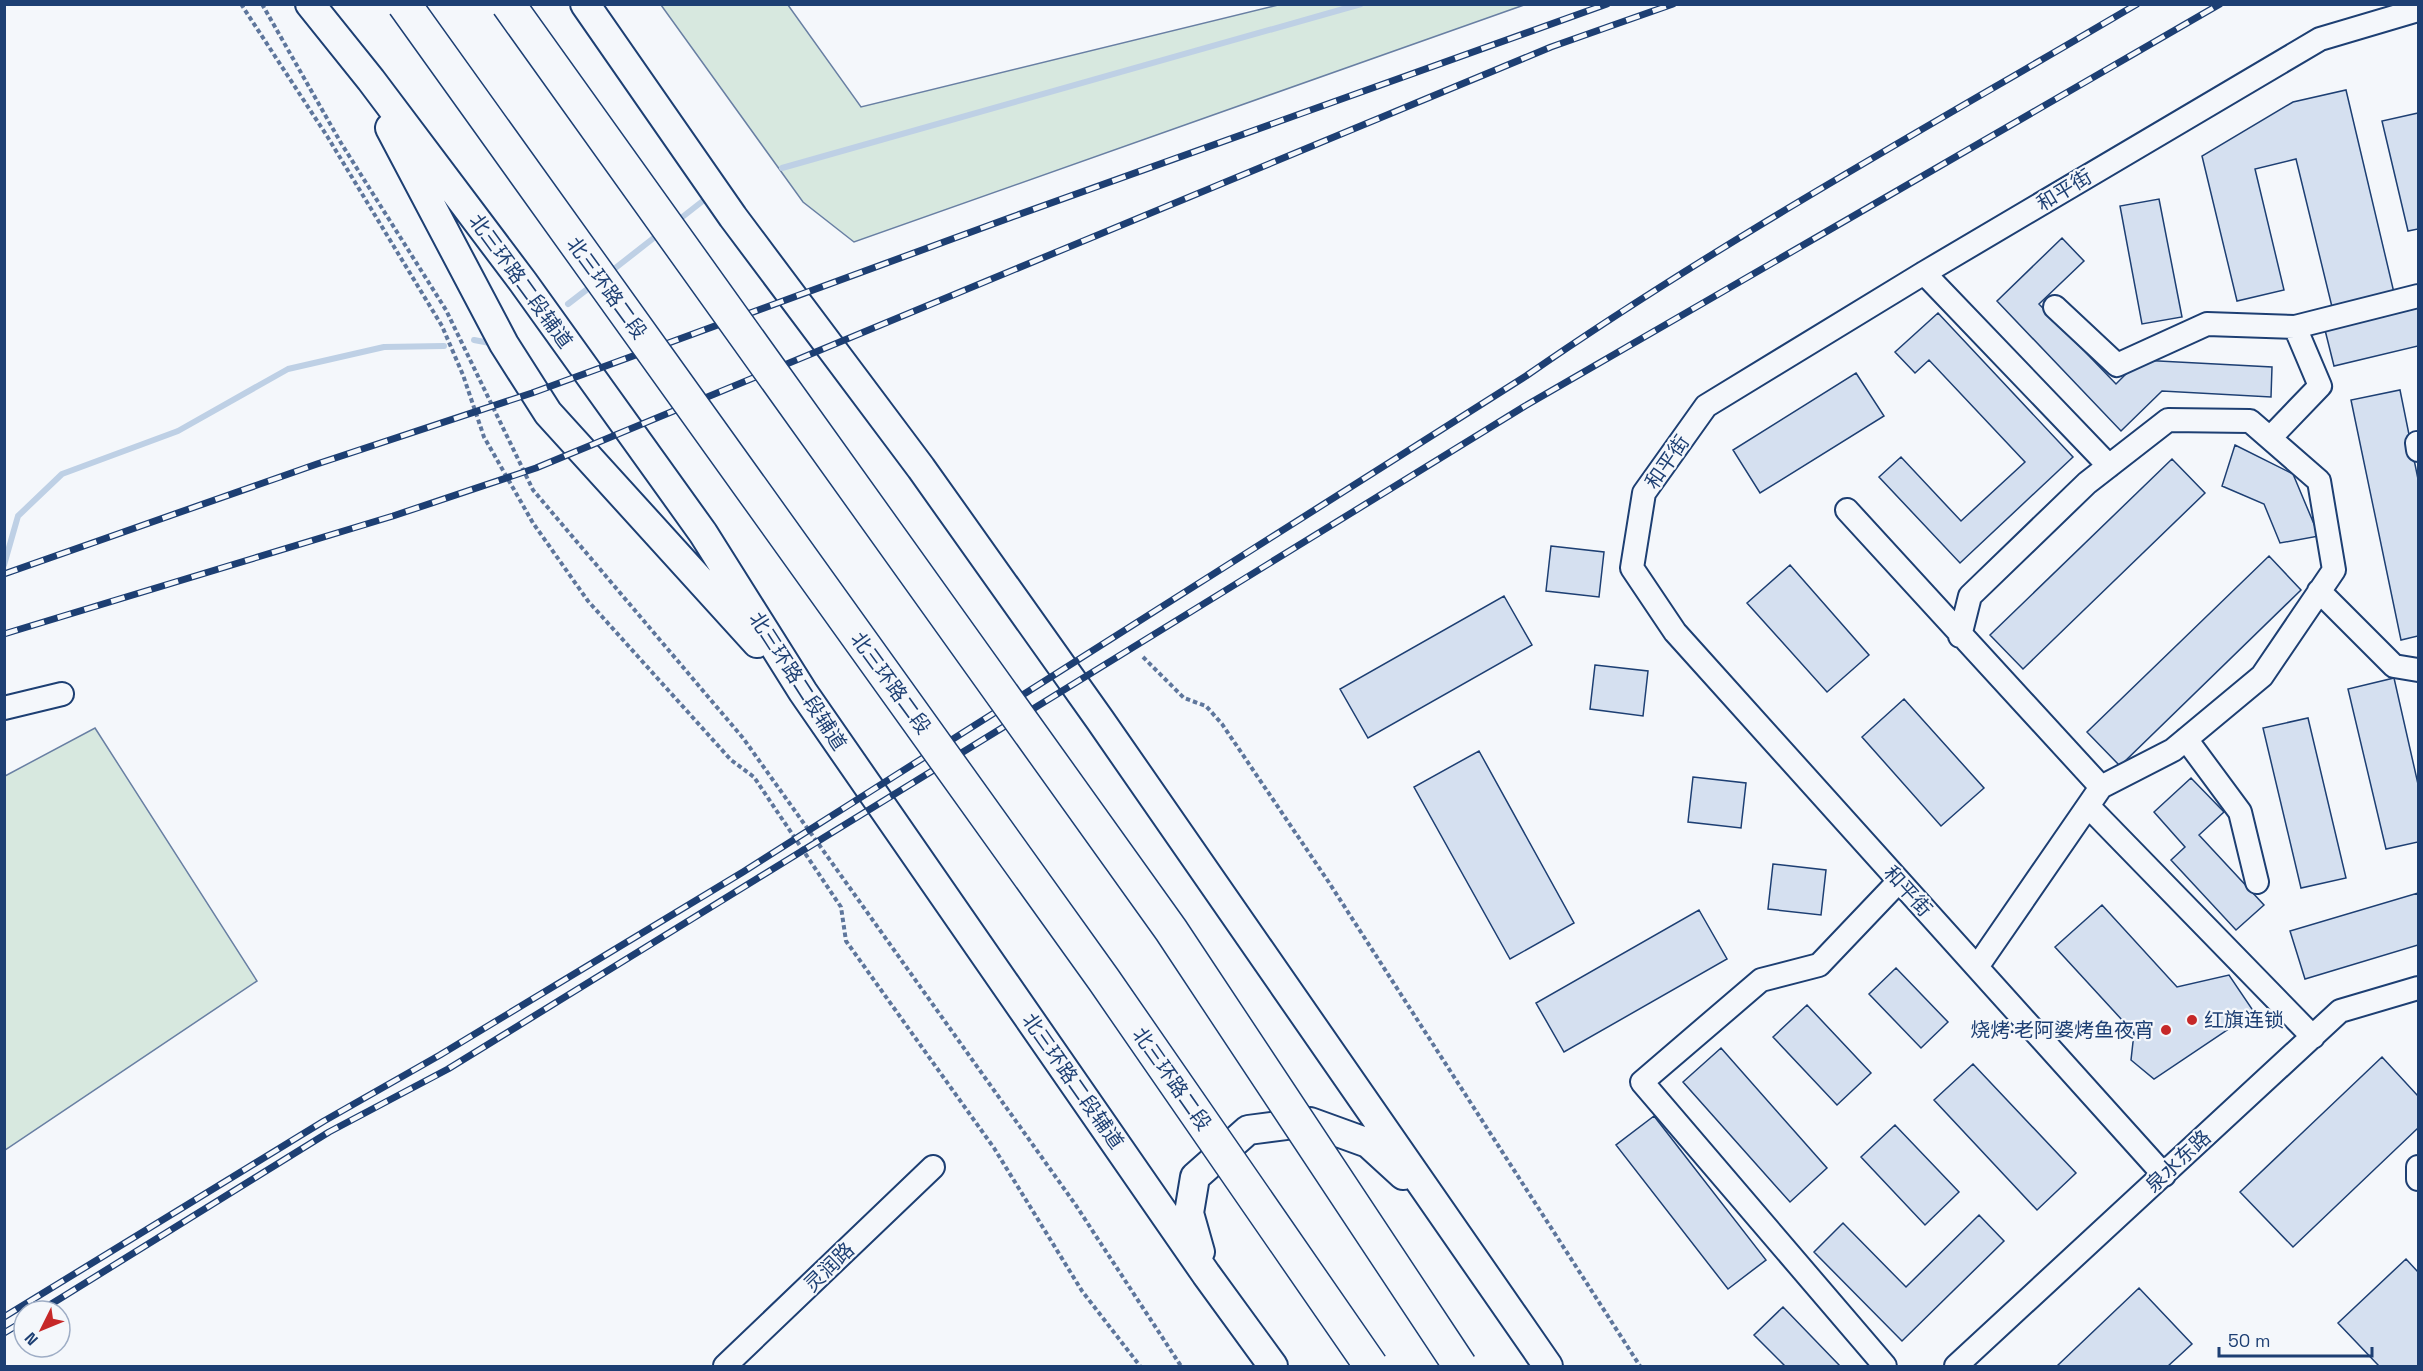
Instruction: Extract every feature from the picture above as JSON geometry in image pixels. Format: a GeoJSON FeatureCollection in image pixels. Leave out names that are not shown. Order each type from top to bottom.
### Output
{"type":"FeatureCollection","features":[{"type":"Feature","properties":{"kind":"highway","name":"北三环路二段"},"geometry":{"type":"LineString","coordinates":[[404,4],[1097,970],[1371,1366]]}},
{"type":"Feature","properties":{"kind":"highway"},"geometry":{"type":"LineString","coordinates":[[508,4],[1171,930],[1460,1366]]}},
{"type":"Feature","properties":{"kind":"main road","name":"北三环路二段辅道"},"geometry":{"type":"LineString","coordinates":[[310,4],[523,282],[703,533],[803,692],[1206,1274],[1273,1366]]}},
{"type":"Feature","properties":{"kind":"main road"},"geometry":{"type":"LineString","coordinates":[[585,4],[733,217],[921,468],[1031,623],[1548,1366]]}},
{"type":"Feature","properties":{"kind":"main road"},"geometry":{"type":"LineString","coordinates":[[352,57],[504,344],[548,413],[718,602],[803,692]]}},
{"type":"Feature","properties":{"kind":"main road"},"geometry":{"type":"LineString","coordinates":[[1206,1274],[1189,1213],[1195,1177],[1248,1130],[1310,1122],[1368,1143],[1438,1206]]}},
{"type":"Feature","properties":{"kind":"street","name":"和平街"},"geometry":{"type":"LineString","coordinates":[[2164,1174],[1675,632],[1632,568],[1644,493],[1706,406],[1924,273],[2319,39],[2418,10]]}},
{"type":"Feature","properties":{"kind":"street"},"geometry":{"type":"LineString","coordinates":[[1924,273],[2109,466]]}},
{"type":"Feature","properties":{"kind":"street"},"geometry":{"type":"LineString","coordinates":[[2055,307],[2117,365],[2207,324],[2295,327],[2418,296]]}},
{"type":"Feature","properties":{"kind":"street"},"geometry":{"type":"LineString","coordinates":[[2270,438],[2320,386],[2295,327]]}},
{"type":"Feature","properties":{"kind":"street"},"geometry":{"type":"LineString","coordinates":[[1960,636],[1970,596],[2086,483],[2168,420],[2250,421],[2319,481],[2334,570],[2262,676],[2173,750],[2101,787],[1977,967]]}},
{"type":"Feature","properties":{"kind":"street"},"geometry":{"type":"LineString","coordinates":[[1847,510],[1960,636],[2101,787]]}},
{"type":"Feature","properties":{"kind":"street"},"geometry":{"type":"LineString","coordinates":[[2319,591],[2394,666],[2418,670]]}},
{"type":"Feature","properties":{"kind":"street"},"geometry":{"type":"LineString","coordinates":[[4,708],[62,694]]}},
{"type":"Feature","properties":{"kind":"street"},"geometry":{"type":"LineString","coordinates":[[2186,740],[2240,812],[2257,882]]}},
{"type":"Feature","properties":{"kind":"street"},"geometry":{"type":"LineString","coordinates":[[2088,806],[2313,1037]]}},
{"type":"Feature","properties":{"kind":"street"},"geometry":{"type":"LineString","coordinates":[[1885,1366],[1642,1082],[1761,980],[1819,964],[1899,881]]}},
{"type":"Feature","properties":{"kind":"street","name":"泉水东路"},"geometry":{"type":"LineString","coordinates":[[1956,1366],[2340,1011],[2418,988]]}},
{"type":"Feature","properties":{"kind":"street","name":"灵润路"},"geometry":{"type":"LineString","coordinates":[[725,1366],[933,1167]]}},
{"type":"Feature","properties":{"kind":"street"},"geometry":{"type":"LineString","coordinates":[[2418,1167],[2418,1179]]}},
{"type":"Feature","properties":{"kind":"path"},"geometry":{"type":"LineString","coordinates":[[242,4],[327,136],[442,326],[463,375],[484,437],[533,523],[588,601],[730,760],[754,777],[841,907],[846,941],[994,1148],[1082,1291],[1140,1366]]}},
{"type":"Feature","properties":{"kind":"path"},"geometry":{"type":"LineString","coordinates":[[262,4],[342,143],[446,310],[534,490],[743,738],[1075,1204],[1181,1366]]}},
{"type":"Feature","properties":{"kind":"path"},"geometry":{"type":"LineString","coordinates":[[1143,657],[1184,698],[1206,706],[1222,724],[1328,881],[1640,1366]]}},
{"type":"Feature","properties":{"kind":"shaded area"},"geometry":{"type":"Polygon","coordinates":[[[661,5],[788,5],[861,107],[1278,5],[1524,5],[854,242],[803,202],[661,5]]]}},
{"type":"Feature","properties":{"kind":"shaded area"},"geometry":{"type":"Polygon","coordinates":[[[95,728],[257,981],[5,1150],[5,776],[95,728]]]}},
{"type":"Feature","properties":{"kind":"building"},"geometry":{"type":"Polygon","coordinates":[[[2346,90],[2395,297],[2333,311],[2296,159],[2255,169],[2284,290],[2237,301],[2202,156],[2293,102],[2346,90]]]}},
{"type":"Feature","properties":{"kind":"building"},"geometry":{"type":"Polygon","coordinates":[[[2418,113],[2418,229],[2408,231],[2382,121],[2418,113]]]}},
{"type":"Feature","properties":{"kind":"building"},"geometry":{"type":"Polygon","coordinates":[[[2159,199],[2182,317],[2142,324],[2120,206],[2159,199]]]}},
{"type":"Feature","properties":{"kind":"building"},"geometry":{"type":"Polygon","coordinates":[[[2062,238],[2084,261],[2039,304],[2116,384],[2140,360],[2272,367],[2271,397],[2162,391],[2121,431],[1997,301],[2062,238]]]}},
{"type":"Feature","properties":{"kind":"building"},"geometry":{"type":"Polygon","coordinates":[[[2418,308],[2418,346],[2334,366],[2325,330],[2418,308]]]}},
{"type":"Feature","properties":{"kind":"building"},"geometry":{"type":"Polygon","coordinates":[[[1938,313],[2073,457],[1960,563],[1879,477],[1901,457],[1961,521],[2025,462],[1929,360],[1915,373],[1895,352],[1938,313]]]}},
{"type":"Feature","properties":{"kind":"building"},"geometry":{"type":"Polygon","coordinates":[[[1856,373],[1884,416],[1760,493],[1733,450],[1856,373]]]}},
{"type":"Feature","properties":{"kind":"building"},"geometry":{"type":"Polygon","coordinates":[[[2400,390],[2418,479],[2418,636],[2401,640],[2351,400],[2400,390]]]}},
{"type":"Feature","properties":{"kind":"building"},"geometry":{"type":"Polygon","coordinates":[[[2235,445],[2293,474],[2319,536],[2280,543],[2264,504],[2222,486],[2235,445]]]}},
{"type":"Feature","properties":{"kind":"building"},"geometry":{"type":"Polygon","coordinates":[[[2172,459],[2205,493],[2023,669],[1990,635],[2172,459]]]}},
{"type":"Feature","properties":{"kind":"building"},"geometry":{"type":"Polygon","coordinates":[[[1551,546],[1604,552],[1599,597],[1546,591],[1551,546]]]}},
{"type":"Feature","properties":{"kind":"building"},"geometry":{"type":"Polygon","coordinates":[[[2269,556],[2301,590],[2120,766],[2087,732],[2269,556]]]}},
{"type":"Feature","properties":{"kind":"building"},"geometry":{"type":"Polygon","coordinates":[[[1790,565],[1869,655],[1827,692],[1747,603],[1790,565]]]}},
{"type":"Feature","properties":{"kind":"building"},"geometry":{"type":"Polygon","coordinates":[[[1504,596],[1532,645],[1368,738],[1340,689],[1504,596]]]}},
{"type":"Feature","properties":{"kind":"building"},"geometry":{"type":"Polygon","coordinates":[[[1595,665],[1648,671],[1643,716],[1590,709],[1595,665]]]}},
{"type":"Feature","properties":{"kind":"building"},"geometry":{"type":"Polygon","coordinates":[[[2394,678],[2418,784],[2418,842],[2386,849],[2348,689],[2394,678]]]}},
{"type":"Feature","properties":{"kind":"building"},"geometry":{"type":"Polygon","coordinates":[[[1904,699],[1984,788],[1941,826],[1862,737],[1904,699]]]}},
{"type":"Feature","properties":{"kind":"building"},"geometry":{"type":"Polygon","coordinates":[[[2308,718],[2346,878],[2301,888],[2263,728],[2308,718]]]}},
{"type":"Feature","properties":{"kind":"building"},"geometry":{"type":"Polygon","coordinates":[[[1479,751],[1574,923],[1510,959],[1414,787],[1479,751]]]}},
{"type":"Feature","properties":{"kind":"building"},"geometry":{"type":"Polygon","coordinates":[[[1693,777],[1746,783],[1741,828],[1688,822],[1693,777]]]}},
{"type":"Feature","properties":{"kind":"building"},"geometry":{"type":"Polygon","coordinates":[[[2191,778],[2224,812],[2199,835],[2264,905],[2236,930],[2171,860],[2185,847],[2154,812],[2191,778]]]}},
{"type":"Feature","properties":{"kind":"building"},"geometry":{"type":"Polygon","coordinates":[[[1773,864],[1826,870],[1821,915],[1768,909],[1773,864]]]}},
{"type":"Feature","properties":{"kind":"building"},"geometry":{"type":"Polygon","coordinates":[[[2418,893],[2418,945],[2305,979],[2290,931],[2418,893]]]}},
{"type":"Feature","properties":{"kind":"building"},"geometry":{"type":"Polygon","coordinates":[[[2102,905],[2177,987],[2229,975],[2254,1012],[2154,1079],[2131,1060],[2134,1033],[2055,947],[2102,905]]]}},
{"type":"Feature","properties":{"kind":"building"},"geometry":{"type":"Polygon","coordinates":[[[1699,910],[1727,959],[1564,1052],[1536,1003],[1699,910]]]}},
{"type":"Feature","properties":{"kind":"building"},"geometry":{"type":"Polygon","coordinates":[[[1896,968],[1948,1022],[1921,1048],[1869,994],[1896,968]]]}},
{"type":"Feature","properties":{"kind":"building"},"geometry":{"type":"Polygon","coordinates":[[[1807,1005],[1871,1073],[1837,1105],[1773,1037],[1807,1005]]]}},
{"type":"Feature","properties":{"kind":"building"},"geometry":{"type":"Polygon","coordinates":[[[1721,1048],[1827,1168],[1790,1202],[1683,1082],[1721,1048]]]}},
{"type":"Feature","properties":{"kind":"building"},"geometry":{"type":"Polygon","coordinates":[[[2382,1057],[2418,1096],[2418,1128],[2293,1247],[2240,1192],[2382,1057]]]}},
{"type":"Feature","properties":{"kind":"building"},"geometry":{"type":"Polygon","coordinates":[[[1973,1064],[2076,1173],[2037,1210],[1934,1100],[1973,1064]]]}},
{"type":"Feature","properties":{"kind":"building"},"geometry":{"type":"Polygon","coordinates":[[[1654,1116],[1766,1260],[1728,1289],[1616,1145],[1654,1116]]]}},
{"type":"Feature","properties":{"kind":"building"},"geometry":{"type":"Polygon","coordinates":[[[1895,1125],[1959,1192],[1925,1225],[1861,1157],[1895,1125]]]}},
{"type":"Feature","properties":{"kind":"building"},"geometry":{"type":"Polygon","coordinates":[[[1979,1215],[2004,1241],[1902,1341],[1814,1252],[1843,1223],[1906,1287],[1979,1215]]]}},
{"type":"Feature","properties":{"kind":"building"},"geometry":{"type":"Polygon","coordinates":[[[2406,1259],[2418,1272],[2418,1366],[2379,1366],[2338,1323],[2406,1259]]]}},
{"type":"Feature","properties":{"kind":"building"},"geometry":{"type":"Polygon","coordinates":[[[2139,1288],[2192,1344],[2168,1366],[2057,1366],[2139,1288]]]}},
{"type":"Feature","properties":{"kind":"building"},"geometry":{"type":"Polygon","coordinates":[[[1783,1307],[1840,1366],[1785,1366],[1754,1335],[1783,1307]]]}},
{"type":"Feature","properties":{"kind":"waterway"},"geometry":{"type":"LineString","coordinates":[[782,168],[1361,4]]}},
{"type":"Feature","properties":{"kind":"waterway"},"geometry":{"type":"LineString","coordinates":[[676,222],[704,200]]}},
{"type":"Feature","properties":{"kind":"waterway"},"geometry":{"type":"LineString","coordinates":[[609,273],[660,233]]}},
{"type":"Feature","properties":{"kind":"waterway"},"geometry":{"type":"LineString","coordinates":[[568,304],[594,284]]}},
{"type":"Feature","properties":{"kind":"waterway"},"geometry":{"type":"LineString","coordinates":[[474,340],[490,343]]}},
{"type":"Feature","properties":{"kind":"waterway"},"geometry":{"type":"LineString","coordinates":[[4,565],[18,516],[62,474],[178,431],[288,369],[384,347],[444,346]]}},
{"type":"Feature","properties":{"kind":"railway"},"geometry":{"type":"LineString","coordinates":[[4,574],[317,464],[532,393],[1012,217],[1607,4]]}},
{"type":"Feature","properties":{"kind":"railway"},"geometry":{"type":"LineString","coordinates":[[4,634],[393,516],[536,468],[1551,47],[1673,4]]}},
{"type":"Feature","properties":{"kind":"railway"},"geometry":{"type":"LineString","coordinates":[[4,1317],[324,1121],[440,1055],[743,872],[1526,376],[1751,230],[2137,4]]}},
{"type":"Feature","properties":{"kind":"railway"},"geometry":{"type":"LineString","coordinates":[[59,1299],[329,1132],[448,1069],[1525,406],[2220,4]]}},
{"type":"Feature","properties":{"kind":"railway"},"geometry":{"type":"LineString","coordinates":[[4,1333],[12,1328]]}},
{"type":"Feature","properties":{"kind":"place","name":"红旗连锁"},"geometry":{"type":"Point","coordinates":[2192,1020]}},
{"type":"Feature","properties":{"kind":"place","name":"烧烤·老阿婆烤鱼夜宵"},"geometry":{"type":"Point","coordinates":[2166,1030]}}]}
